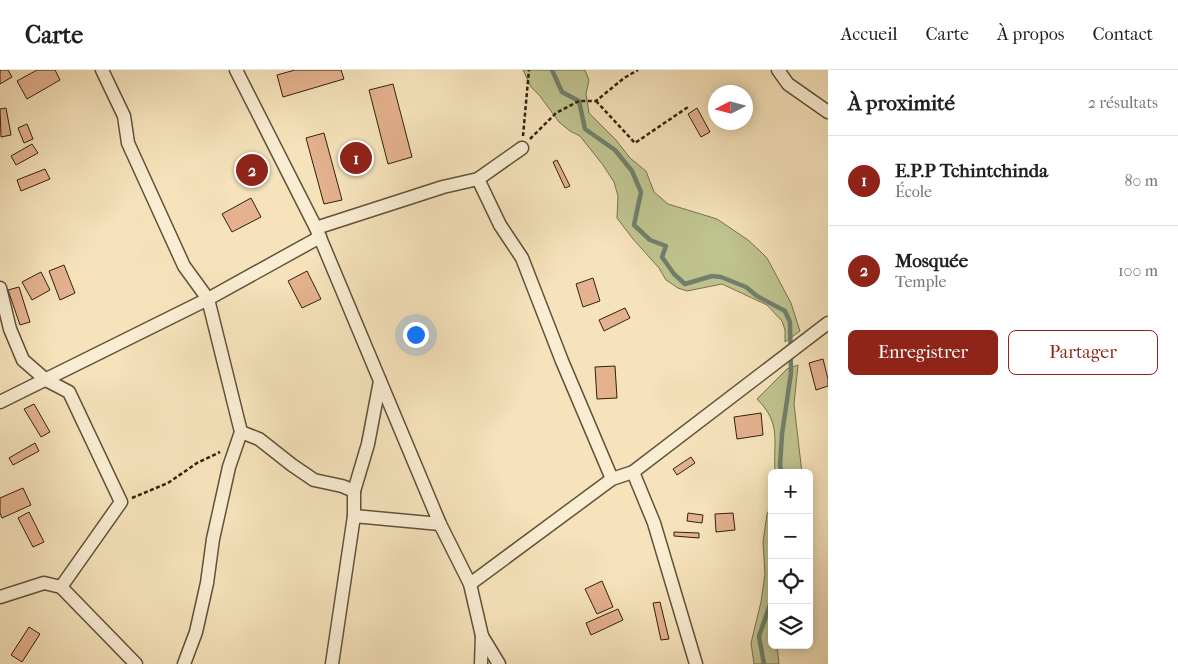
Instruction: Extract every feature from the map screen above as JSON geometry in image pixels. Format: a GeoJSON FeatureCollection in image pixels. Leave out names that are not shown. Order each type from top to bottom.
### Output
{"type":"FeatureCollection","features":[{"type":"Feature","properties":{"kind":"street"},"geometry":{"type":"LineString","coordinates":[[102,70],[124,116],[128,143],[184,266],[208,299],[241,432],[229,467],[213,539],[207,583],[196,632],[184,664]]}},
{"type":"Feature","properties":{"kind":"street"},"geometry":{"type":"LineString","coordinates":[[236,70],[318,233],[440,524],[470,584],[482,636],[481,664]]}},
{"type":"Feature","properties":{"kind":"street"},"geometry":{"type":"LineString","coordinates":[[778,70],[788,84],[828,112]]}},
{"type":"Feature","properties":{"kind":"street"},"geometry":{"type":"LineString","coordinates":[[0,402],[208,299],[318,233],[443,187],[478,179],[522,148]]}},
{"type":"Feature","properties":{"kind":"street"},"geometry":{"type":"LineString","coordinates":[[478,179],[500,225],[522,258],[562,361],[612,479]]}},
{"type":"Feature","properties":{"kind":"street"},"geometry":{"type":"LineString","coordinates":[[0,288],[10,329],[24,360],[46,380],[69,392],[121,502],[61,587]]}},
{"type":"Feature","properties":{"kind":"street"},"geometry":{"type":"LineString","coordinates":[[470,584],[612,479],[633,472],[828,323]]}},
{"type":"Feature","properties":{"kind":"street"},"geometry":{"type":"LineString","coordinates":[[332,664],[354,516],[354,491],[368,444],[380,381]]}},
{"type":"Feature","properties":{"kind":"street"},"geometry":{"type":"LineString","coordinates":[[241,432],[259,439],[314,480],[342,486],[354,491]]}},
{"type":"Feature","properties":{"kind":"street"},"geometry":{"type":"LineString","coordinates":[[633,472],[654,523],[696,664]]}},
{"type":"Feature","properties":{"kind":"street"},"geometry":{"type":"LineString","coordinates":[[354,516],[440,524]]}},
{"type":"Feature","properties":{"kind":"street"},"geometry":{"type":"LineString","coordinates":[[0,597],[44,583],[61,587],[136,664]]}},
{"type":"Feature","properties":{"kind":"street"},"geometry":{"type":"LineString","coordinates":[[482,636],[499,664]]}},
{"type":"Feature","properties":{"kind":"path"},"geometry":{"type":"LineString","coordinates":[[522,148],[529,70]]}},
{"type":"Feature","properties":{"kind":"path"},"geometry":{"type":"LineString","coordinates":[[522,148],[556,112],[579,101],[596,101],[624,78],[638,70]]}},
{"type":"Feature","properties":{"kind":"path"},"geometry":{"type":"LineString","coordinates":[[596,101],[635,143],[688,107]]}},
{"type":"Feature","properties":{"kind":"path"},"geometry":{"type":"LineString","coordinates":[[121,502],[168,484],[198,463],[218,454],[224,448]]}},
{"type":"Feature","properties":{"kind":"green space"},"geometry":{"type":"Polygon","coordinates":[[[523,70],[585,70],[589,80],[586,94],[589,113],[616,140],[630,158],[646,171],[654,192],[668,204],[717,219],[748,240],[759,250],[767,258],[791,303],[800,331],[785,342],[785,330],[782,321],[767,305],[722,284],[687,291],[678,288],[666,280],[659,268],[617,218],[618,196],[614,182],[603,165],[580,136],[559,122],[531,87],[523,70]]]}},
{"type":"Feature","properties":{"kind":"green space"},"geometry":{"type":"Polygon","coordinates":[[[798,365],[794,404],[802,469],[775,469],[775,433],[773,425],[765,408],[757,399],[787,369],[798,365]]]}},
{"type":"Feature","properties":{"kind":"green space"},"geometry":{"type":"Polygon","coordinates":[[[768,512],[768,649],[777,649],[779,664],[754,664],[751,643],[761,602],[765,574],[763,542],[768,512]]]}},
{"type":"Feature","properties":{"kind":"building"},"geometry":{"type":"Polygon","coordinates":[[[0,70],[8,70],[12,77],[0,84],[0,70]]]}},
{"type":"Feature","properties":{"kind":"building"},"geometry":{"type":"Polygon","coordinates":[[[37,70],[55,70],[60,80],[27,99],[17,81],[37,70]]]}},
{"type":"Feature","properties":{"kind":"building"},"geometry":{"type":"Polygon","coordinates":[[[295,70],[341,70],[344,79],[283,97],[277,75],[295,70]]]}},
{"type":"Feature","properties":{"kind":"building"},"geometry":{"type":"Polygon","coordinates":[[[393,84],[412,157],[388,164],[369,90],[393,84]]]}},
{"type":"Feature","properties":{"kind":"building"},"geometry":{"type":"Polygon","coordinates":[[[6,108],[11,135],[1,137],[0,109],[6,108]]]}},
{"type":"Feature","properties":{"kind":"building"},"geometry":{"type":"Polygon","coordinates":[[[697,108],[710,132],[701,137],[688,114],[697,108]]]}},
{"type":"Feature","properties":{"kind":"building"},"geometry":{"type":"Polygon","coordinates":[[[27,124],[33,139],[24,143],[18,128],[27,124]]]}},
{"type":"Feature","properties":{"kind":"building"},"geometry":{"type":"Polygon","coordinates":[[[324,133],[342,200],[324,204],[306,138],[324,133]]]}},
{"type":"Feature","properties":{"kind":"building"},"geometry":{"type":"Polygon","coordinates":[[[32,144],[38,153],[16,165],[11,156],[32,144]]]}},
{"type":"Feature","properties":{"kind":"building"},"geometry":{"type":"Polygon","coordinates":[[[557,160],[570,186],[565,188],[553,162],[557,160]]]}},
{"type":"Feature","properties":{"kind":"building"},"geometry":{"type":"Polygon","coordinates":[[[45,169],[50,179],[21,191],[17,180],[45,169]]]}},
{"type":"Feature","properties":{"kind":"building"},"geometry":{"type":"Polygon","coordinates":[[[251,198],[261,217],[232,232],[222,214],[251,198]]]}},
{"type":"Feature","properties":{"kind":"building"},"geometry":{"type":"Polygon","coordinates":[[[64,265],[75,293],[60,300],[49,271],[64,265]]]}},
{"type":"Feature","properties":{"kind":"building"},"geometry":{"type":"Polygon","coordinates":[[[307,271],[321,299],[302,308],[288,281],[307,271]]]}},
{"type":"Feature","properties":{"kind":"building"},"geometry":{"type":"Polygon","coordinates":[[[41,272],[50,290],[32,300],[22,282],[41,272]]]}},
{"type":"Feature","properties":{"kind":"building"},"geometry":{"type":"Polygon","coordinates":[[[593,278],[600,301],[583,307],[576,284],[593,278]]]}},
{"type":"Feature","properties":{"kind":"building"},"geometry":{"type":"Polygon","coordinates":[[[19,287],[30,322],[20,325],[8,290],[19,287]]]}},
{"type":"Feature","properties":{"kind":"building"},"geometry":{"type":"Polygon","coordinates":[[[625,308],[630,318],[604,331],[599,320],[625,308]]]}},
{"type":"Feature","properties":{"kind":"building"},"geometry":{"type":"Polygon","coordinates":[[[823,359],[828,386],[816,390],[809,363],[823,359]]]}},
{"type":"Feature","properties":{"kind":"building"},"geometry":{"type":"Polygon","coordinates":[[[615,366],[617,398],[597,399],[595,367],[615,366]]]}},
{"type":"Feature","properties":{"kind":"building"},"geometry":{"type":"Polygon","coordinates":[[[34,404],[50,432],[41,437],[24,409],[34,404]]]}},
{"type":"Feature","properties":{"kind":"building"},"geometry":{"type":"Polygon","coordinates":[[[761,413],[763,435],[737,439],[734,417],[761,413]]]}},
{"type":"Feature","properties":{"kind":"building"},"geometry":{"type":"Polygon","coordinates":[[[35,443],[39,451],[13,465],[9,458],[35,443]]]}},
{"type":"Feature","properties":{"kind":"building"},"geometry":{"type":"Polygon","coordinates":[[[691,457],[695,463],[677,475],[673,469],[691,457]]]}},
{"type":"Feature","properties":{"kind":"building"},"geometry":{"type":"Polygon","coordinates":[[[23,488],[31,505],[2,518],[0,498],[23,488]]]}},
{"type":"Feature","properties":{"kind":"building"},"geometry":{"type":"Polygon","coordinates":[[[29,512],[44,542],[33,547],[18,518],[29,512]]]}},
{"type":"Feature","properties":{"kind":"building"},"geometry":{"type":"Polygon","coordinates":[[[688,513],[703,515],[702,523],[687,521],[688,513]]]}},
{"type":"Feature","properties":{"kind":"building"},"geometry":{"type":"Polygon","coordinates":[[[733,513],[735,530],[716,532],[715,514],[733,513]]]}},
{"type":"Feature","properties":{"kind":"building"},"geometry":{"type":"Polygon","coordinates":[[[674,532],[699,533],[699,538],[674,536],[674,532]]]}},
{"type":"Feature","properties":{"kind":"building"},"geometry":{"type":"Polygon","coordinates":[[[602,581],[613,607],[597,614],[585,589],[602,581]]]}},
{"type":"Feature","properties":{"kind":"building"},"geometry":{"type":"Polygon","coordinates":[[[660,602],[669,639],[661,640],[653,603],[660,602]]]}},
{"type":"Feature","properties":{"kind":"building"},"geometry":{"type":"Polygon","coordinates":[[[618,609],[623,620],[591,635],[586,623],[618,609]]]}},
{"type":"Feature","properties":{"kind":"building"},"geometry":{"type":"Polygon","coordinates":[[[29,627],[40,634],[22,662],[11,655],[29,627]]]}},
{"type":"Feature","properties":{"kind":"waterway"},"geometry":{"type":"LineString","coordinates":[[552,70],[562,92],[579,101],[585,129],[615,150],[632,171],[641,192],[634,225],[650,240],[666,246],[662,257],[674,274],[685,284],[712,276],[721,277],[746,287],[757,296],[785,311],[790,322],[791,373],[782,434],[781,469]]}},
{"type":"Feature","properties":{"kind":"waterway"},"geometry":{"type":"LineString","coordinates":[[764,664],[759,636],[770,604]]}},
{"type":"Feature","properties":{"kind":"place","name":"E.P.P Tchintchinda"},"geometry":{"type":"Point","coordinates":[356,158]}},
{"type":"Feature","properties":{"kind":"place","name":"Mosquée"},"geometry":{"type":"Point","coordinates":[252,170]}}]}
